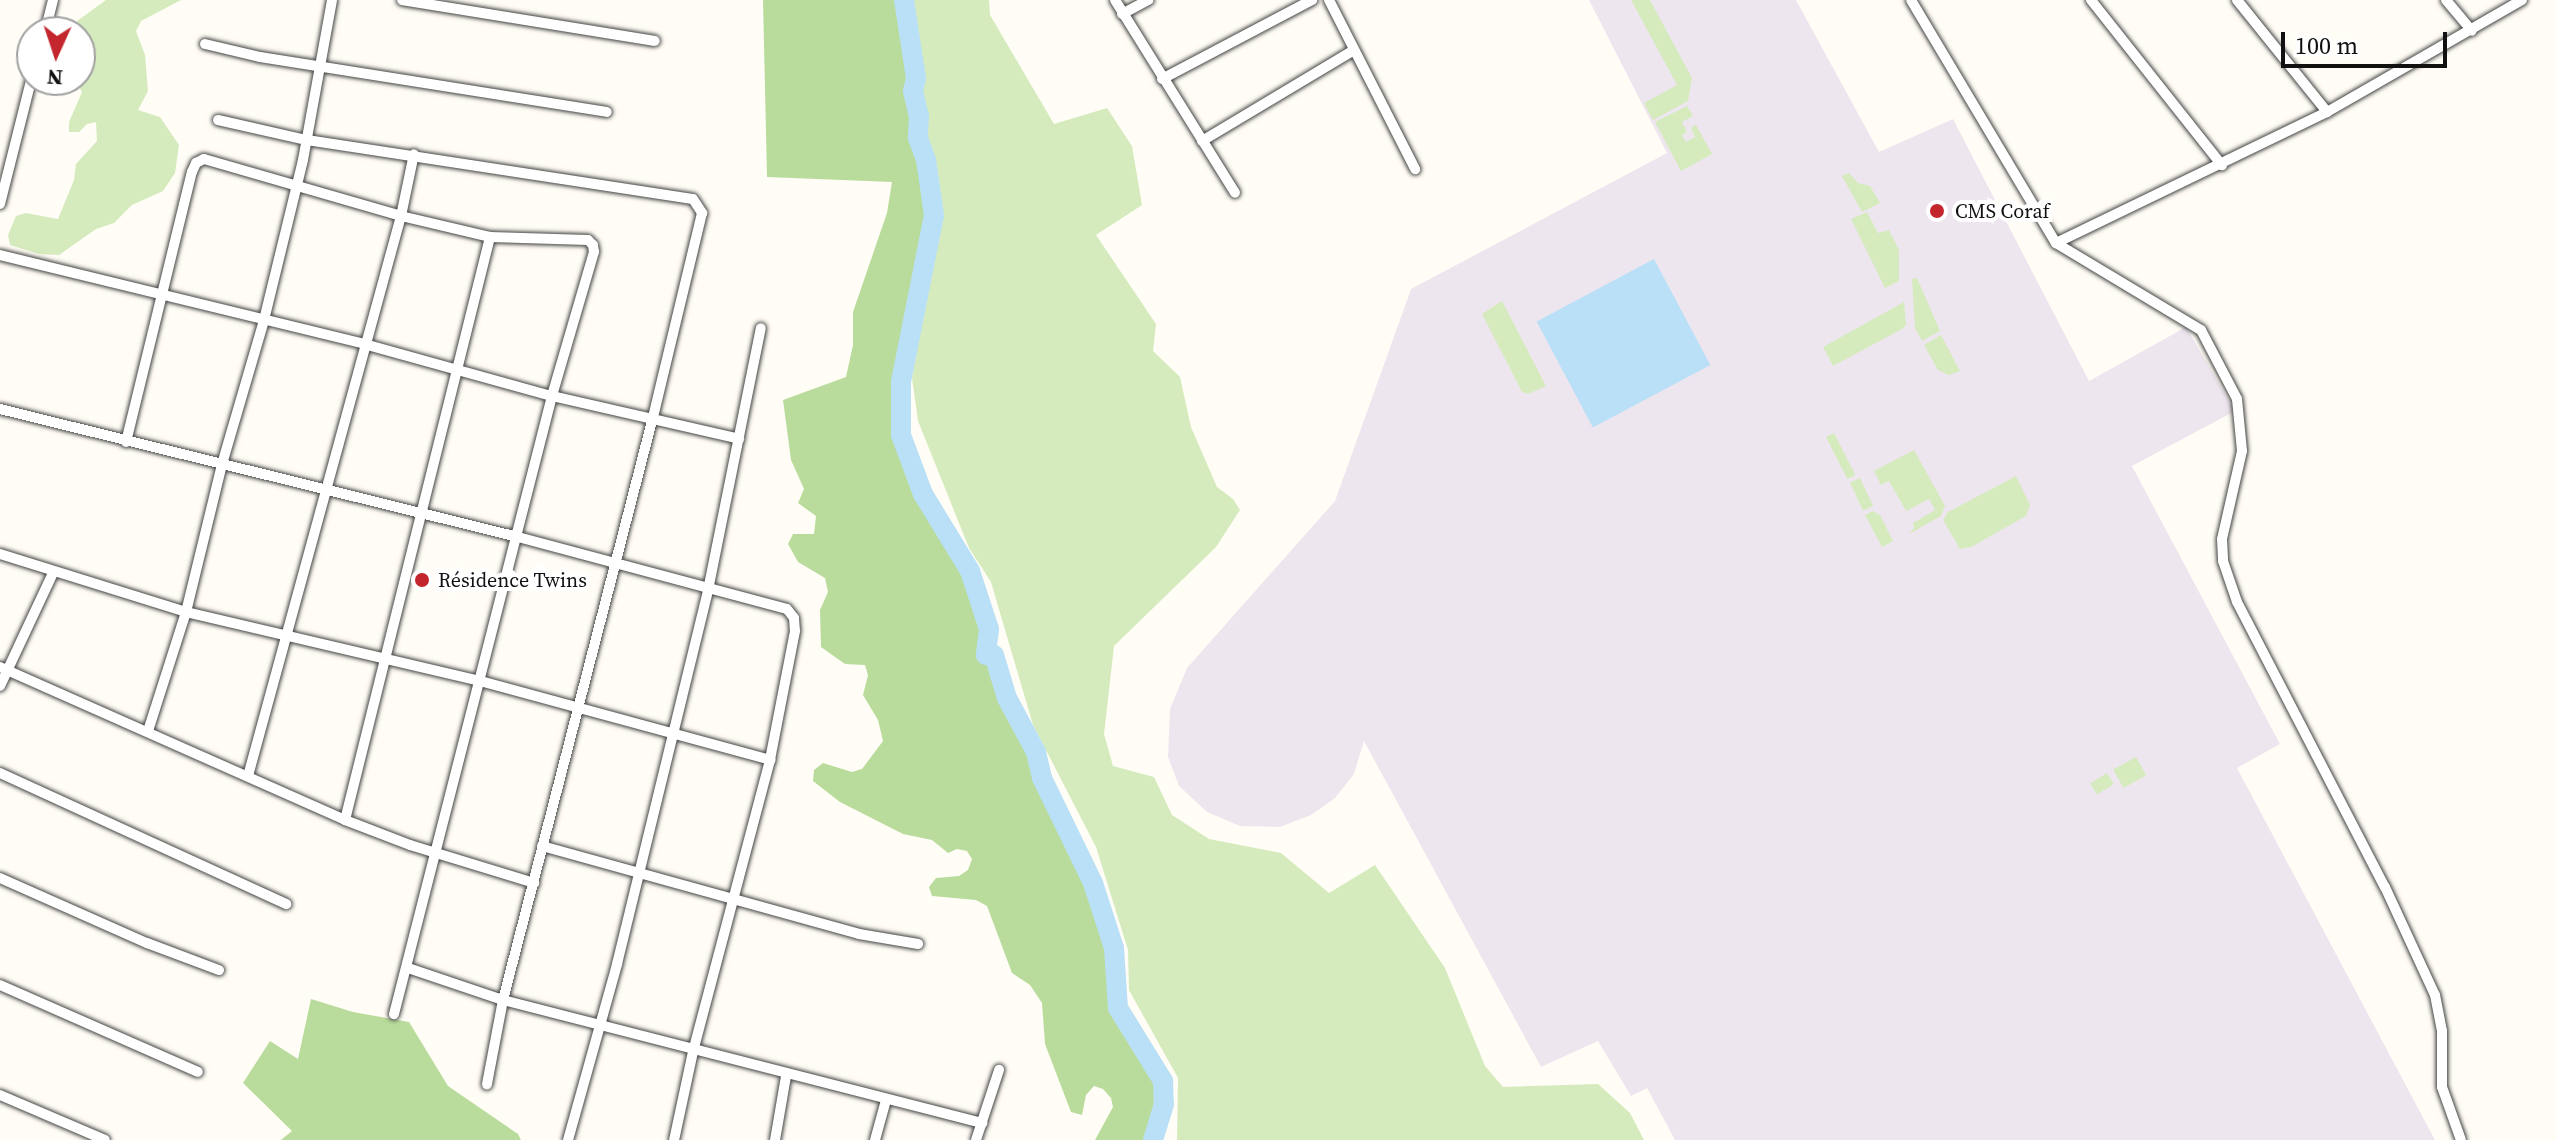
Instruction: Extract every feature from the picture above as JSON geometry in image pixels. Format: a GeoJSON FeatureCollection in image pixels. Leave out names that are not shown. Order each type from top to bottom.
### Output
{"type":"FeatureCollection","features":[{"type":"Feature","properties":{"kind":"street"},"geometry":{"type":"LineString","coordinates":[[148,731],[186,612],[222,464],[264,320],[298,185],[332,0]]}},
{"type":"Feature","properties":{"kind":"street"},"geometry":{"type":"LineString","coordinates":[[402,0],[655,41]]}},
{"type":"Feature","properties":{"kind":"street"},"geometry":{"type":"LineString","coordinates":[[1115,0],[1235,193]]}},
{"type":"Feature","properties":{"kind":"street"},"geometry":{"type":"LineString","coordinates":[[1122,14],[1148,0]]}},
{"type":"Feature","properties":{"kind":"street"},"geometry":{"type":"LineString","coordinates":[[1162,79],[1312,0]]}},
{"type":"Feature","properties":{"kind":"street"},"geometry":{"type":"LineString","coordinates":[[1329,0],[1415,169]]}},
{"type":"Feature","properties":{"kind":"street"},"geometry":{"type":"LineString","coordinates":[[1911,0],[2056,243],[2201,330],[2237,399],[2242,451],[2222,539],[2223,561],[2237,602],[2385,887],[2435,995],[2442,1031],[2442,1087],[2461,1140]]}},
{"type":"Feature","properties":{"kind":"street"},"geometry":{"type":"LineString","coordinates":[[2091,0],[2222,165]]}},
{"type":"Feature","properties":{"kind":"street"},"geometry":{"type":"LineString","coordinates":[[2237,0],[2327,112]]}},
{"type":"Feature","properties":{"kind":"street"},"geometry":{"type":"LineString","coordinates":[[2446,0],[2472,31]]}},
{"type":"Feature","properties":{"kind":"street"},"geometry":{"type":"LineString","coordinates":[[2056,243],[2327,112],[2522,0]]}},
{"type":"Feature","properties":{"kind":"street"},"geometry":{"type":"LineString","coordinates":[[205,44],[320,67],[607,112]]}},
{"type":"Feature","properties":{"kind":"street"},"geometry":{"type":"LineString","coordinates":[[1202,141],[1354,50]]}},
{"type":"Feature","properties":{"kind":"street"},"geometry":{"type":"LineString","coordinates":[[0,204],[27,96]]}},
{"type":"Feature","properties":{"kind":"street"},"geometry":{"type":"LineString","coordinates":[[218,120],[307,140],[693,199],[702,213],[653,417],[503,1000],[487,1084]]}},
{"type":"Feature","properties":{"kind":"street"},"geometry":{"type":"LineString","coordinates":[[248,776],[401,216],[414,154]]}},
{"type":"Feature","properties":{"kind":"street"},"geometry":{"type":"LineString","coordinates":[[126,442],[196,163],[204,159],[401,216],[490,237],[588,240],[593,245],[594,252],[552,396],[394,1014]]}},
{"type":"Feature","properties":{"kind":"street"},"geometry":{"type":"LineString","coordinates":[[345,820],[490,237]]}},
{"type":"Feature","properties":{"kind":"street"},"geometry":{"type":"LineString","coordinates":[[0,255],[364,344],[552,396],[739,439]]}},
{"type":"Feature","properties":{"kind":"street"},"geometry":{"type":"LineString","coordinates":[[568,1140],[597,1024],[617,964],[708,590],[761,328]]}},
{"type":"Feature","properties":{"kind":"street"},"geometry":{"type":"LineString","coordinates":[[0,409],[518,537],[787,609],[794,618],[770,760],[736,898],[694,1047],[674,1140]]}},
{"type":"Feature","properties":{"kind":"street"},"geometry":{"type":"LineString","coordinates":[[0,554],[186,612],[480,681],[770,760]]}},
{"type":"Feature","properties":{"kind":"street"},"geometry":{"type":"LineString","coordinates":[[0,686],[3,668],[53,573]]}},
{"type":"Feature","properties":{"kind":"street"},"geometry":{"type":"LineString","coordinates":[[3,668],[345,820],[437,854],[534,883]]}},
{"type":"Feature","properties":{"kind":"street"},"geometry":{"type":"LineString","coordinates":[[0,773],[286,904]]}},
{"type":"Feature","properties":{"kind":"street"},"geometry":{"type":"LineString","coordinates":[[542,846],[637,875],[736,898],[859,934],[918,944]]}},
{"type":"Feature","properties":{"kind":"street"},"geometry":{"type":"LineString","coordinates":[[0,878],[147,943],[219,970]]}},
{"type":"Feature","properties":{"kind":"street"},"geometry":{"type":"LineString","coordinates":[[408,968],[503,1000],[694,1047],[786,1076],[982,1123]]}},
{"type":"Feature","properties":{"kind":"street"},"geometry":{"type":"LineString","coordinates":[[0,985],[198,1072]]}},
{"type":"Feature","properties":{"kind":"street"},"geometry":{"type":"LineString","coordinates":[[976,1140],[999,1070]]}},
{"type":"Feature","properties":{"kind":"street"},"geometry":{"type":"LineString","coordinates":[[775,1140],[786,1076]]}},
{"type":"Feature","properties":{"kind":"street"},"geometry":{"type":"LineString","coordinates":[[0,1095],[105,1140]]}},
{"type":"Feature","properties":{"kind":"street"},"geometry":{"type":"LineString","coordinates":[[875,1140],[886,1100]]}},
{"type":"Feature","properties":{"kind":"shaded area"},"geometry":{"type":"Polygon","coordinates":[[[1589,0],[1796,0],[1879,152],[1953,119],[2089,381],[2186,327],[2235,411],[2132,466],[2280,744],[2237,768],[2435,1140],[1675,1140],[1647,1088],[1631,1096],[1598,1041],[1541,1067],[1364,741],[1354,774],[1335,798],[1311,815],[1280,827],[1240,826],[1207,812],[1179,786],[1168,757],[1170,709],[1187,668],[1335,501],[1411,289],[1667,153],[1589,0]]]}},
{"type":"Feature","properties":{"kind":"green space"},"geometry":{"type":"Polygon","coordinates":[[[106,0],[181,0],[141,21],[136,31],[145,55],[148,91],[138,110],[160,117],[179,145],[175,173],[163,191],[132,205],[114,223],[96,229],[59,255],[39,254],[10,245],[8,235],[16,216],[26,213],[58,219],[74,180],[76,164],[97,141],[96,122],[87,124],[79,132],[69,132],[69,122],[80,96],[96,96],[96,16],[84,16],[106,0]]]}},
{"type":"Feature","properties":{"kind":"green space"},"geometry":{"type":"Polygon","coordinates":[[[763,0],[899,0],[910,62],[914,139],[924,176],[927,226],[898,349],[893,409],[900,451],[920,504],[964,572],[979,623],[980,655],[993,668],[1002,699],[1031,757],[1037,781],[1059,832],[1080,867],[1106,946],[1112,1005],[1150,1070],[1155,1090],[1150,1140],[1095,1140],[1113,1107],[1111,1098],[1103,1089],[1094,1086],[1086,1095],[1082,1115],[1071,1112],[1045,1044],[1042,1003],[1030,985],[1012,973],[987,906],[976,900],[932,896],[929,887],[936,878],[959,876],[968,870],[972,859],[967,851],[957,849],[948,853],[932,840],[903,834],[840,802],[813,781],[814,770],[823,763],[852,772],[862,769],[883,741],[878,720],[863,695],[868,675],[865,665],[845,664],[821,647],[820,610],[828,592],[825,578],[798,562],[788,544],[793,534],[814,534],[816,516],[798,503],[804,489],[791,460],[783,400],[846,377],[853,345],[853,312],[887,213],[892,182],[767,177],[763,0]]]}},
{"type":"Feature","properties":{"kind":"green space"},"geometry":{"type":"Polygon","coordinates":[[[908,0],[989,0],[990,15],[1054,124],[1107,108],[1132,146],[1142,205],[1096,235],[1156,324],[1153,351],[1180,377],[1191,427],[1217,487],[1233,499],[1240,510],[1216,547],[1114,646],[1104,734],[1113,766],[1154,777],[1172,815],[1209,839],[1281,853],[1329,893],[1375,865],[1445,968],[1485,1066],[1503,1087],[1598,1084],[1630,1113],[1644,1140],[1177,1140],[1178,1078],[1129,990],[1128,950],[1096,847],[1033,725],[991,582],[969,548],[918,421],[912,378],[938,224],[908,0]]]}},
{"type":"Feature","properties":{"kind":"green space"},"geometry":{"type":"Polygon","coordinates":[[[1631,0],[1650,0],[1692,78],[1688,101],[1653,120],[1644,103],[1677,85],[1631,0]]]}},
{"type":"Feature","properties":{"kind":"green space"},"geometry":{"type":"Polygon","coordinates":[[[1687,106],[1693,116],[1682,122],[1687,132],[1682,135],[1686,142],[1695,137],[1691,128],[1696,125],[1712,154],[1681,171],[1655,122],[1687,106]]]}},
{"type":"Feature","properties":{"kind":"green space"},"geometry":{"type":"Polygon","coordinates":[[[1849,173],[1858,183],[1870,186],[1880,203],[1862,212],[1842,176],[1849,173]]]}},
{"type":"Feature","properties":{"kind":"green space"},"geometry":{"type":"Polygon","coordinates":[[[1867,212],[1878,233],[1889,230],[1899,250],[1899,281],[1885,288],[1851,219],[1867,212]]]}},
{"type":"Feature","properties":{"kind":"green space"},"geometry":{"type":"Polygon","coordinates":[[[1917,278],[1940,331],[1922,341],[1915,328],[1912,279],[1917,278]]]}},
{"type":"Feature","properties":{"kind":"green space"},"geometry":{"type":"Polygon","coordinates":[[[1502,301],[1546,386],[1528,394],[1522,392],[1482,314],[1502,301]]]}},
{"type":"Feature","properties":{"kind":"green space"},"geometry":{"type":"Polygon","coordinates":[[[1904,302],[1906,325],[1902,329],[1833,366],[1823,347],[1904,302]]]}},
{"type":"Feature","properties":{"kind":"green space"},"geometry":{"type":"Polygon","coordinates":[[[1941,335],[1960,371],[1949,375],[1938,370],[1924,345],[1941,335]]]}},
{"type":"Feature","properties":{"kind":"green space"},"geometry":{"type":"Polygon","coordinates":[[[1834,433],[1855,475],[1847,479],[1826,437],[1834,433]]]}},
{"type":"Feature","properties":{"kind":"green space"},"geometry":{"type":"Polygon","coordinates":[[[1914,450],[1945,506],[1941,516],[1909,534],[1914,528],[1913,523],[1935,510],[1929,499],[1906,511],[1889,481],[1881,485],[1874,471],[1914,450]]]}},
{"type":"Feature","properties":{"kind":"green space"},"geometry":{"type":"Polygon","coordinates":[[[2016,476],[2030,505],[2026,516],[1971,547],[1960,549],[1943,520],[1948,512],[2016,476]]]}},
{"type":"Feature","properties":{"kind":"green space"},"geometry":{"type":"Polygon","coordinates":[[[1860,478],[1873,506],[1863,511],[1850,483],[1860,478]]]}},
{"type":"Feature","properties":{"kind":"green space"},"geometry":{"type":"Polygon","coordinates":[[[1873,511],[1880,515],[1893,541],[1882,547],[1865,515],[1873,511]]]}},
{"type":"Feature","properties":{"kind":"green space"},"geometry":{"type":"Polygon","coordinates":[[[2136,757],[2146,775],[2123,788],[2113,770],[2136,757]]]}},
{"type":"Feature","properties":{"kind":"green space"},"geometry":{"type":"Polygon","coordinates":[[[2107,773],[2114,784],[2097,795],[2090,784],[2107,773]]]}},
{"type":"Feature","properties":{"kind":"green space"},"geometry":{"type":"Polygon","coordinates":[[[311,999],[353,1012],[409,1022],[448,1086],[518,1134],[521,1140],[281,1140],[292,1131],[243,1083],[270,1041],[298,1059],[311,999]]]}},
{"type":"Feature","properties":{"kind":"water"},"geometry":{"type":"Polygon","coordinates":[[[1654,259],[1710,365],[1593,427],[1537,321],[1654,259]]]}},
{"type":"Feature","properties":{"kind":"waterway"},"geometry":{"type":"LineString","coordinates":[[904,0],[916,78],[913,91],[919,116],[918,138],[926,160],[934,215],[901,382],[901,435],[923,494],[970,571],[989,629],[986,655],[994,655],[1007,698],[1036,752],[1042,778],[1093,883],[1114,948],[1118,1008],[1163,1081],[1164,1104],[1153,1140]]}},
{"type":"Feature","properties":{"kind":"place","name":"CMS Coraf"},"geometry":{"type":"Point","coordinates":[1937,211]}},
{"type":"Feature","properties":{"kind":"place","name":"Résidence Twins"},"geometry":{"type":"Point","coordinates":[422,580]}}]}
